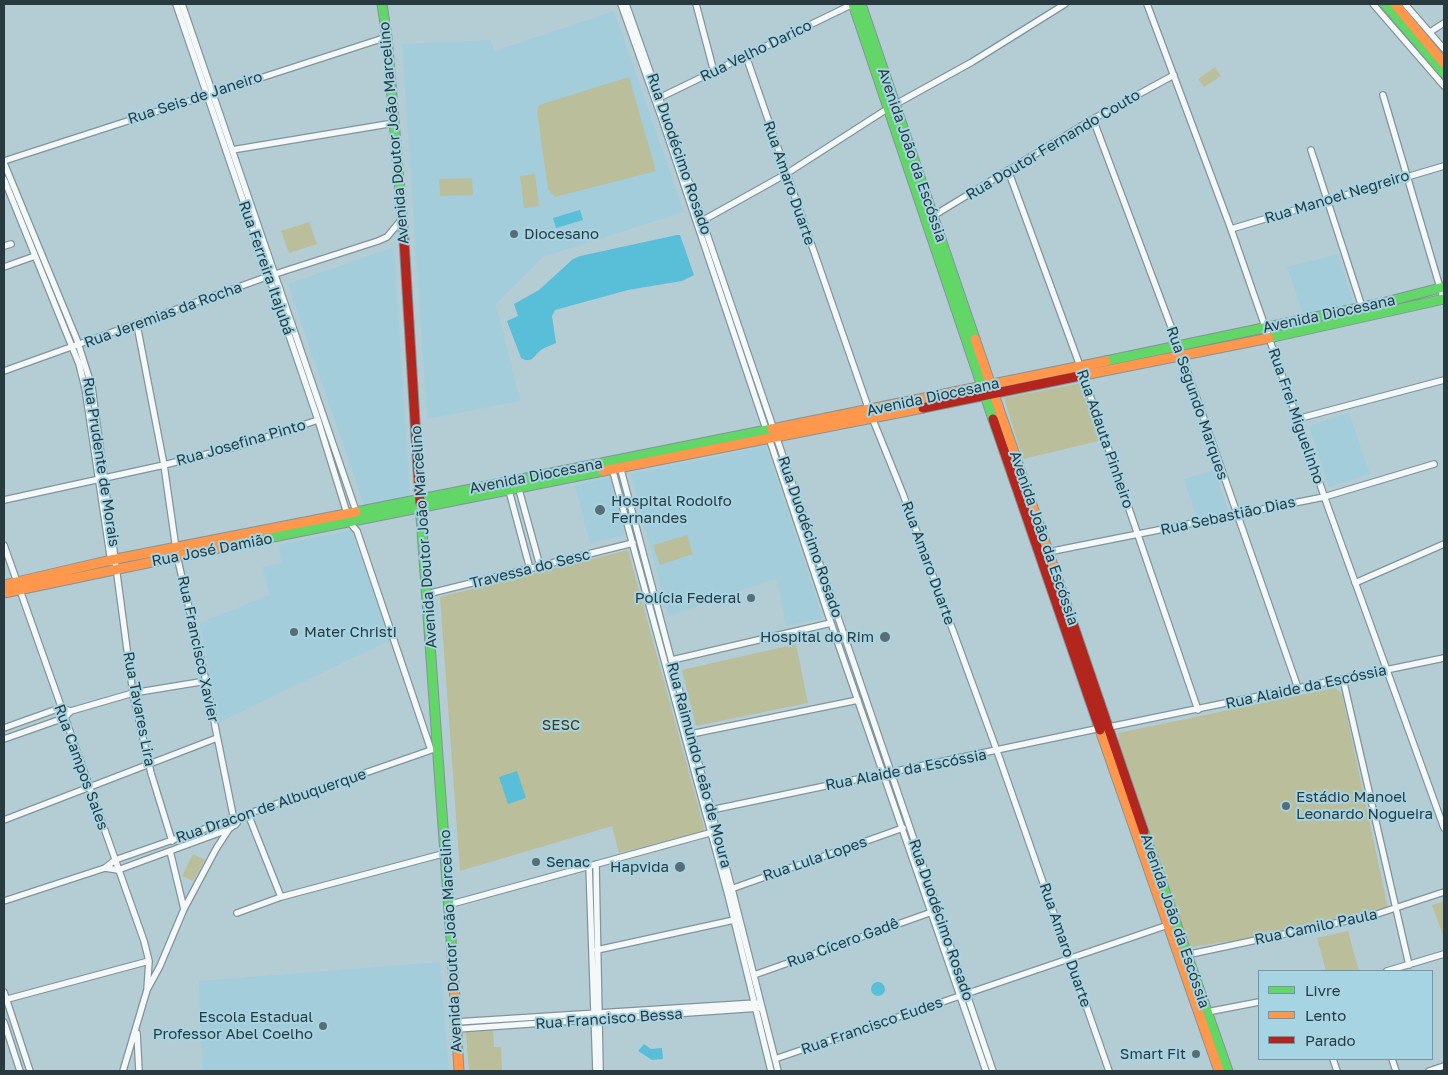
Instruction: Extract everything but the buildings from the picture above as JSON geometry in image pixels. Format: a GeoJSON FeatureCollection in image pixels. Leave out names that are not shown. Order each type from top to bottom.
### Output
{"type":"FeatureCollection","features":[{"type":"Feature","properties":{"kind":"street","name":"Rua Ferreira Itajubá"},"geometry":{"type":"LineString","coordinates":[[176,4],[272,275],[357,531],[435,749]]}},
{"type":"Feature","properties":{"kind":"street","name":"Rua Ferreira Itajubá"},"geometry":{"type":"LineString","coordinates":[[182,4],[209,94],[232,150],[318,420],[353,518]]}},
{"type":"Feature","properties":{"kind":"street","name":"Avenida Doutor João Marcelino"},"geometry":{"type":"LineString","coordinates":[[382,4],[387,37],[410,312],[435,749],[446,853],[459,1071]]}},
{"type":"Feature","properties":{"kind":"street","name":"Rua Duodécimo Rosado"},"geometry":{"type":"LineString","coordinates":[[620,4],[700,222]]}},
{"type":"Feature","properties":{"kind":"street","name":"Rua Duodécimo Rosado"},"geometry":{"type":"LineString","coordinates":[[626,4],[772,434],[890,772],[964,995],[986,1071]]}},
{"type":"Feature","properties":{"kind":"street"},"geometry":{"type":"LineString","coordinates":[[696,4],[714,72]]}},
{"type":"Feature","properties":{"kind":"street","name":"Rua Velho Darico"},"geometry":{"type":"LineString","coordinates":[[659,98],[853,4]]}},
{"type":"Feature","properties":{"kind":"street","name":"Avenida João da Escóssia"},"geometry":{"type":"LineString","coordinates":[[853,4],[932,216],[988,390],[1048,552],[1168,925],[1219,1071]]}},
{"type":"Feature","properties":{"kind":"street","name":"Avenida João da Escóssia"},"geometry":{"type":"LineString","coordinates":[[861,4],[891,107],[988,390],[1105,728],[1228,1071]]}},
{"type":"Feature","properties":{"kind":"street"},"geometry":{"type":"LineString","coordinates":[[700,222],[786,174],[891,107],[972,62],[1064,4]]}},
{"type":"Feature","properties":{"kind":"street","name":"Rua Frei Miguelinho"},"geometry":{"type":"LineString","coordinates":[[1147,4],[1231,229],[1324,497],[1444,828]]}},
{"type":"Feature","properties":{"kind":"street"},"geometry":{"type":"LineString","coordinates":[[1373,4],[1444,86]]}},
{"type":"Feature","properties":{"kind":"street"},"geometry":{"type":"LineString","coordinates":[[1385,4],[1444,73]]}},
{"type":"Feature","properties":{"kind":"street"},"geometry":{"type":"LineString","coordinates":[[1395,4],[1444,63]]}},
{"type":"Feature","properties":{"kind":"street"},"geometry":{"type":"LineString","coordinates":[[1405,4],[1444,49]]}},
{"type":"Feature","properties":{"kind":"street"},"geometry":{"type":"LineString","coordinates":[[1430,32],[1444,23]]}},
{"type":"Feature","properties":{"kind":"street","name":"Rua Seis de Janeiro"},"geometry":{"type":"LineString","coordinates":[[4,162],[387,37]]}},
{"type":"Feature","properties":{"kind":"street","name":"Rua Amaro Duarte"},"geometry":{"type":"LineString","coordinates":[[746,56],[871,414],[903,494],[997,751],[1108,1071]]}},
{"type":"Feature","properties":{"kind":"street","name":"Rua Doutor Fernando Couto"},"geometry":{"type":"LineString","coordinates":[[932,216],[1093,119],[1174,74]]}},
{"type":"Feature","properties":{"kind":"street"},"geometry":{"type":"LineString","coordinates":[[1383,94],[1406,176],[1443,288],[1444,300]]}},
{"type":"Feature","properties":{"kind":"street","name":"Rua Segundo Marques"},"geometry":{"type":"LineString","coordinates":[[1093,119],[1182,356],[1298,688]]}},
{"type":"Feature","properties":{"kind":"street"},"geometry":{"type":"LineString","coordinates":[[232,150],[394,123]]}},
{"type":"Feature","properties":{"kind":"street"},"geometry":{"type":"LineString","coordinates":[[1311,150],[1362,307]]}},
{"type":"Feature","properties":{"kind":"street","name":"Rua Prudente de Morais"},"geometry":{"type":"LineString","coordinates":[[4,162],[79,345],[92,387],[101,477]]}},
{"type":"Feature","properties":{"kind":"street","name":"Rua Manoel Negreiro"},"geometry":{"type":"LineString","coordinates":[[1231,229],[1444,166]]}},
{"type":"Feature","properties":{"kind":"street","name":"Rua Adauta Pinheiro"},"geometry":{"type":"LineString","coordinates":[[1008,170],[1080,366],[1198,710]]}},
{"type":"Feature","properties":{"kind":"street","name":"Rua Prudente de Morais"},"geometry":{"type":"LineString","coordinates":[[4,182],[72,347],[85,388],[115,566]]}},
{"type":"Feature","properties":{"kind":"street","name":"Rua Jeremias da Rocha"},"geometry":{"type":"LineString","coordinates":[[4,371],[137,325],[272,275],[387,237],[401,220]]}},
{"type":"Feature","properties":{"kind":"street"},"geometry":{"type":"LineString","coordinates":[[4,246],[11,244]]}},
{"type":"Feature","properties":{"kind":"street"},"geometry":{"type":"LineString","coordinates":[[4,266],[35,256]]}},
{"type":"Feature","properties":{"kind":"street","name":"Avenida Diocesana"},"geometry":{"type":"LineString","coordinates":[[420,504],[988,390],[1080,366],[1378,304],[1443,288]]}},
{"type":"Feature","properties":{"kind":"street","name":"Avenida Diocesana"},"geometry":{"type":"LineString","coordinates":[[988,390],[1083,376],[1444,300]]}},
{"type":"Feature","properties":{"kind":"street"},"geometry":{"type":"LineString","coordinates":[[1378,304],[1380,315]]}},
{"type":"Feature","properties":{"kind":"street","name":"Rua Francisco Xavier"},"geometry":{"type":"LineString","coordinates":[[137,325],[164,465],[177,552],[206,681],[234,822]]}},
{"type":"Feature","properties":{"kind":"street"},"geometry":{"type":"LineString","coordinates":[[1297,419],[1444,380]]}},
{"type":"Feature","properties":{"kind":"street","name":"Rua Josefina Pinto"},"geometry":{"type":"LineString","coordinates":[[4,500],[101,477],[164,465],[239,446],[318,420]]}},
{"type":"Feature","properties":{"kind":"street","name":"Rua Duodécimo Rosado"},"geometry":{"type":"LineString","coordinates":[[772,434],[832,623],[883,774],[932,912],[993,1071]]}},
{"type":"Feature","properties":{"kind":"street","name":"Rua Sebastião Dias"},"geometry":{"type":"LineString","coordinates":[[1048,552],[1324,497],[1434,464]]}},
{"type":"Feature","properties":{"kind":"street","name":"Rua Raimundo Leão de Moura"},"geometry":{"type":"LineString","coordinates":[[616,465],[633,543],[754,975],[771,1071]]}},
{"type":"Feature","properties":{"kind":"street","name":"Rua Raimundo Leão de Moura"},"geometry":{"type":"LineString","coordinates":[[616,465],[672,660],[712,810],[714,832]]}},
{"type":"Feature","properties":{"kind":"street"},"geometry":{"type":"LineString","coordinates":[[513,486],[540,566]]}},
{"type":"Feature","properties":{"kind":"street"},"geometry":{"type":"LineString","coordinates":[[513,486],[530,569]]}},
{"type":"Feature","properties":{"kind":"street","name":"Rua José Damião"},"geometry":{"type":"LineString","coordinates":[[4,585],[17,585],[115,566],[420,504]]}},
{"type":"Feature","properties":{"kind":"street","name":"Travessa do Sesc"},"geometry":{"type":"LineString","coordinates":[[427,594],[633,543]]}},
{"type":"Feature","properties":{"kind":"street"},"geometry":{"type":"LineString","coordinates":[[1355,582],[1444,544]]}},
{"type":"Feature","properties":{"kind":"street","name":"Rua Campos Sales"},"geometry":{"type":"LineString","coordinates":[[4,545],[60,708],[144,941],[149,961],[147,990]]}},
{"type":"Feature","properties":{"kind":"street","name":"Rua Tavares Lira"},"geometry":{"type":"LineString","coordinates":[[115,566],[133,693],[149,764],[172,840]]}},
{"type":"Feature","properties":{"kind":"street","name":"Rua José Damião"},"geometry":{"type":"LineString","coordinates":[[4,593],[17,585]]}},
{"type":"Feature","properties":{"kind":"street"},"geometry":{"type":"LineString","coordinates":[[672,660],[832,623]]}},
{"type":"Feature","properties":{"kind":"street","name":"Rua Alaide da Escóssia"},"geometry":{"type":"LineString","coordinates":[[712,810],[1444,658]]}},
{"type":"Feature","properties":{"kind":"street"},"geometry":{"type":"LineString","coordinates":[[1343,679],[1409,965]]}},
{"type":"Feature","properties":{"kind":"street"},"geometry":{"type":"LineString","coordinates":[[4,739],[64,718],[71,711],[133,693],[206,681]]}},
{"type":"Feature","properties":{"kind":"street"},"geometry":{"type":"LineString","coordinates":[[691,734],[858,700]]}},
{"type":"Feature","properties":{"kind":"street"},"geometry":{"type":"LineString","coordinates":[[4,728],[60,708],[71,711]]}},
{"type":"Feature","properties":{"kind":"street"},"geometry":{"type":"LineString","coordinates":[[4,820],[217,738]]}},
{"type":"Feature","properties":{"kind":"street","name":"Rua Dracon de Albuquerque"},"geometry":{"type":"LineString","coordinates":[[246,815],[435,749]]}},
{"type":"Feature","properties":{"kind":"street"},"geometry":{"type":"LineString","coordinates":[[123,1071],[137,1030],[147,990],[160,966],[184,909],[229,829],[234,822],[246,815],[281,897]]}},
{"type":"Feature","properties":{"kind":"street","name":"Rua Dracon de Albuquerque"},"geometry":{"type":"LineString","coordinates":[[4,901],[105,868],[114,860],[172,840],[234,822]]}},
{"type":"Feature","properties":{"kind":"street","name":"Rua Lula Lopes"},"geometry":{"type":"LineString","coordinates":[[729,889],[903,828]]}},
{"type":"Feature","properties":{"kind":"street","name":"Rua Dracon de Albuquerque"},"geometry":{"type":"LineString","coordinates":[[105,868],[118,870],[229,829]]}},
{"type":"Feature","properties":{"kind":"street"},"geometry":{"type":"LineString","coordinates":[[448,905],[714,832]]}},
{"type":"Feature","properties":{"kind":"street"},"geometry":{"type":"LineString","coordinates":[[170,851],[184,909]]}},
{"type":"Feature","properties":{"kind":"street"},"geometry":{"type":"LineString","coordinates":[[237,913],[281,897],[446,853]]}},
{"type":"Feature","properties":{"kind":"street"},"geometry":{"type":"LineString","coordinates":[[596,864],[599,950],[596,1071]]}},
{"type":"Feature","properties":{"kind":"street"},"geometry":{"type":"LineString","coordinates":[[589,866],[592,952],[600,1071]]}},
{"type":"Feature","properties":{"kind":"street","name":"Rua Raimundo Leão de Moura"},"geometry":{"type":"LineString","coordinates":[[729,889],[734,920],[778,1071]]}},
{"type":"Feature","properties":{"kind":"street","name":"Rua Camilo Paula"},"geometry":{"type":"LineString","coordinates":[[1186,954],[1396,909],[1444,892]]}},
{"type":"Feature","properties":{"kind":"street","name":"Rua Cícero Gadê"},"geometry":{"type":"LineString","coordinates":[[754,975],[932,912]]}},
{"type":"Feature","properties":{"kind":"street"},"geometry":{"type":"LineString","coordinates":[[592,952],[734,920]]}},
{"type":"Feature","properties":{"kind":"street","name":"Rua Francisco Eudes"},"geometry":{"type":"LineString","coordinates":[[775,1059],[1168,925]]}},
{"type":"Feature","properties":{"kind":"street"},"geometry":{"type":"LineString","coordinates":[[1391,970],[1444,954]]}},
{"type":"Feature","properties":{"kind":"street"},"geometry":{"type":"LineString","coordinates":[[5,1000],[149,961]]}},
{"type":"Feature","properties":{"kind":"street"},"geometry":{"type":"LineString","coordinates":[[4,992],[5,1000],[30,1071]]}},
{"type":"Feature","properties":{"kind":"street"},"geometry":{"type":"LineString","coordinates":[[1207,1012],[1258,1002]]}},
{"type":"Feature","properties":{"kind":"street","name":"Rua Francisco Bessa"},"geometry":{"type":"LineString","coordinates":[[456,1025],[759,1006]]}},
{"type":"Feature","properties":{"kind":"street"},"geometry":{"type":"LineString","coordinates":[[4,1022],[20,1071]]}},
{"type":"Feature","properties":{"kind":"street"},"geometry":{"type":"LineString","coordinates":[[137,1030],[139,1071]]}},
{"type":"Feature","properties":{"kind":"street"},"geometry":{"type":"LineString","coordinates":[[1429,1071],[1444,1066]]}},
{"type":"Feature","properties":{"kind":"shaded area","name":"Diocesano"},"geometry":{"type":"Polygon","coordinates":[[[614,11],[684,212],[543,257],[496,304],[520,401],[427,419],[402,44],[491,40],[494,51],[614,11]]]}},
{"type":"Feature","properties":{"kind":"shaded area"},"geometry":{"type":"Polygon","coordinates":[[[394,247],[410,496],[364,505],[288,284],[394,247]]]}},
{"type":"Feature","properties":{"kind":"shaded area"},"geometry":{"type":"Polygon","coordinates":[[[1338,254],[1354,305],[1304,316],[1287,267],[1338,254]]]}},
{"type":"Feature","properties":{"kind":"shaded area"},"geometry":{"type":"Polygon","coordinates":[[[1349,413],[1370,474],[1329,487],[1309,426],[1349,413]]]}},
{"type":"Feature","properties":{"kind":"shaded area"},"geometry":{"type":"Polygon","coordinates":[[[766,446],[823,618],[786,626],[777,578],[669,616],[631,474],[766,446]]]}},
{"type":"Feature","properties":{"kind":"shaded area"},"geometry":{"type":"Polygon","coordinates":[[[1215,470],[1228,511],[1197,519],[1184,479],[1215,470]]]}},
{"type":"Feature","properties":{"kind":"shaded area","name":"Hospital Rodolfo Fernandes"},"geometry":{"type":"Polygon","coordinates":[[[610,477],[625,535],[590,543],[575,485],[610,477]]]}},
{"type":"Feature","properties":{"kind":"shaded area","name":"Mater Christi"},"geometry":{"type":"Polygon","coordinates":[[[351,530],[390,640],[220,722],[200,623],[269,595],[263,567],[281,563],[279,545],[351,530]]]}},
{"type":"Feature","properties":{"kind":"shaded area","name":"Escola Estadual Professor Abel Coelho"},"geometry":{"type":"Polygon","coordinates":[[[440,962],[449,1071],[202,1071],[199,981],[440,962]]]}},
{"type":"Feature","properties":{"kind":"green space"},"geometry":{"type":"Polygon","coordinates":[[[1215,67],[1221,76],[1204,87],[1198,79],[1215,67]]]}},
{"type":"Feature","properties":{"kind":"green space"},"geometry":{"type":"Polygon","coordinates":[[[629,77],[656,171],[555,197],[548,189],[537,111],[539,105],[629,77]]]}},
{"type":"Feature","properties":{"kind":"green space"},"geometry":{"type":"Polygon","coordinates":[[[535,174],[539,206],[524,208],[520,176],[535,174]]]}},
{"type":"Feature","properties":{"kind":"green space"},"geometry":{"type":"Polygon","coordinates":[[[472,178],[473,195],[440,196],[439,179],[472,178]]]}},
{"type":"Feature","properties":{"kind":"green space"},"geometry":{"type":"Polygon","coordinates":[[[309,222],[317,244],[289,253],[281,231],[309,222]]]}},
{"type":"Feature","properties":{"kind":"green space"},"geometry":{"type":"Polygon","coordinates":[[[1082,383],[1099,441],[1023,459],[1004,398],[1082,383]]]}},
{"type":"Feature","properties":{"kind":"green space"},"geometry":{"type":"Polygon","coordinates":[[[687,535],[693,554],[660,565],[653,545],[687,535]]]}},
{"type":"Feature","properties":{"kind":"green space","name":"SESC"},"geometry":{"type":"Polygon","coordinates":[[[628,550],[705,831],[619,853],[612,826],[460,871],[440,597],[628,550]]]}},
{"type":"Feature","properties":{"kind":"green space"},"geometry":{"type":"Polygon","coordinates":[[[796,644],[808,703],[696,726],[682,670],[796,644]]]}},
{"type":"Feature","properties":{"kind":"green space"},"geometry":{"type":"Polygon","coordinates":[[[1335,688],[1342,694],[1388,908],[1256,937],[1192,947],[1188,943],[1119,742],[1118,733],[1335,688]]]}},
{"type":"Feature","properties":{"kind":"green space"},"geometry":{"type":"Polygon","coordinates":[[[193,854],[205,860],[193,881],[182,876],[193,854]]]}},
{"type":"Feature","properties":{"kind":"green space"},"geometry":{"type":"Polygon","coordinates":[[[1444,901],[1444,938],[1432,905],[1444,901]]]}},
{"type":"Feature","properties":{"kind":"green space"},"geometry":{"type":"Polygon","coordinates":[[[1348,931],[1359,970],[1326,970],[1317,938],[1348,931]]]}},
{"type":"Feature","properties":{"kind":"green space"},"geometry":{"type":"Polygon","coordinates":[[[493,1031],[494,1047],[501,1047],[502,1071],[469,1071],[466,1032],[493,1031]]]}},
{"type":"Feature","properties":{"kind":"water"},"geometry":{"type":"Polygon","coordinates":[[[580,210],[583,220],[556,228],[553,218],[580,210]]]}},
{"type":"Feature","properties":{"kind":"water"},"geometry":{"type":"Polygon","coordinates":[[[680,235],[694,275],[682,281],[628,290],[555,310],[552,316],[556,343],[538,352],[530,360],[521,358],[507,321],[518,316],[514,304],[539,290],[573,259],[580,256],[680,235]]]}},
{"type":"Feature","properties":{"kind":"water"},"geometry":{"type":"Polygon","coordinates":[[[517,771],[526,798],[508,804],[499,777],[517,771]]]}},
{"type":"Feature","properties":{"kind":"water"},"geometry":{"type":"Polygon","coordinates":[[[875,982],[881,982],[885,989],[881,996],[875,996],[871,992],[871,986],[875,982]]]}},
{"type":"Feature","properties":{"kind":"water"},"geometry":{"type":"Polygon","coordinates":[[[644,1044],[651,1049],[662,1048],[663,1059],[652,1060],[638,1051],[644,1044]]]}},
{"type":"Feature","properties":{"kind":"traffic: fast"},"geometry":{"type":"LineString","coordinates":[[382,4],[387,37],[404,240]]}},
{"type":"Feature","properties":{"kind":"traffic: fast"},"geometry":{"type":"LineString","coordinates":[[853,4],[993,419]]}},
{"type":"Feature","properties":{"kind":"traffic: fast"},"geometry":{"type":"LineString","coordinates":[[861,4],[975,339]]}},
{"type":"Feature","properties":{"kind":"traffic: fast"},"geometry":{"type":"LineString","coordinates":[[1385,4],[1444,73]]}},
{"type":"Feature","properties":{"kind":"traffic: fast"},"geometry":{"type":"LineString","coordinates":[[1106,361],[1378,304],[1444,287]]}},
{"type":"Feature","properties":{"kind":"traffic: fast"},"geometry":{"type":"LineString","coordinates":[[1269,338],[1444,299]]}},
{"type":"Feature","properties":{"kind":"traffic: fast"},"geometry":{"type":"LineString","coordinates":[[356,512],[772,429]]}},
{"type":"Feature","properties":{"kind":"traffic: fast"},"geometry":{"type":"LineString","coordinates":[[233,545],[603,471]]}},
{"type":"Feature","properties":{"kind":"traffic: fast"},"geometry":{"type":"LineString","coordinates":[[420,503],[453,967]]}},
{"type":"Feature","properties":{"kind":"traffic: fast"},"geometry":{"type":"LineString","coordinates":[[1144,832],[1228,1071]]}},
{"type":"Feature","properties":{"kind":"traffic: slow"},"geometry":{"type":"LineString","coordinates":[[1395,4],[1444,63]]}},
{"type":"Feature","properties":{"kind":"traffic: slow"},"geometry":{"type":"LineString","coordinates":[[1084,375],[1269,338]]}},
{"type":"Feature","properties":{"kind":"traffic: slow"},"geometry":{"type":"LineString","coordinates":[[975,339],[1057,577]]}},
{"type":"Feature","properties":{"kind":"traffic: slow"},"geometry":{"type":"LineString","coordinates":[[772,429],[1106,361]]}},
{"type":"Feature","properties":{"kind":"traffic: slow"},"geometry":{"type":"LineString","coordinates":[[603,471],[923,408]]}},
{"type":"Feature","properties":{"kind":"traffic: slow"},"geometry":{"type":"LineString","coordinates":[[4,585],[111,560],[356,512]]}},
{"type":"Feature","properties":{"kind":"traffic: slow"},"geometry":{"type":"LineString","coordinates":[[4,593],[233,545]]}},
{"type":"Feature","properties":{"kind":"traffic: slow"},"geometry":{"type":"LineString","coordinates":[[1100,730],[1219,1071]]}},
{"type":"Feature","properties":{"kind":"traffic: slow"},"geometry":{"type":"LineString","coordinates":[[453,967],[459,1071]]}},
{"type":"Feature","properties":{"kind":"traffic: jam"},"geometry":{"type":"LineString","coordinates":[[404,240],[420,503]]}},
{"type":"Feature","properties":{"kind":"traffic: jam"},"geometry":{"type":"LineString","coordinates":[[923,408],[1084,375]]}},
{"type":"Feature","properties":{"kind":"traffic: jam"},"geometry":{"type":"LineString","coordinates":[[993,419],[1100,730]]}},
{"type":"Feature","properties":{"kind":"traffic: jam"},"geometry":{"type":"LineString","coordinates":[[1057,577],[1144,832]]}},
{"type":"Feature","properties":{"kind":"place","name":"Diocesano"},"geometry":{"type":"Point","coordinates":[514,234]}},
{"type":"Feature","properties":{"kind":"place","name":"Hospital Rodolfo Fernandes"},"geometry":{"type":"Point","coordinates":[600,510]}},
{"type":"Feature","properties":{"kind":"place","name":"Polícia Federal"},"geometry":{"type":"Point","coordinates":[751,598]}},
{"type":"Feature","properties":{"kind":"place","name":"Mater Christi"},"geometry":{"type":"Point","coordinates":[294,632]}},
{"type":"Feature","properties":{"kind":"place","name":"Hospital do Rim"},"geometry":{"type":"Point","coordinates":[885,637]}},
{"type":"Feature","properties":{"kind":"place","name":"Estádio Manoel Leonardo Nogueira"},"geometry":{"type":"Point","coordinates":[1286,806]}},
{"type":"Feature","properties":{"kind":"place","name":"Senac"},"geometry":{"type":"Point","coordinates":[536,862]}},
{"type":"Feature","properties":{"kind":"place","name":"Hapvida"},"geometry":{"type":"Point","coordinates":[680,867]}},
{"type":"Feature","properties":{"kind":"place","name":"Escola Estadual Professor Abel Coelho"},"geometry":{"type":"Point","coordinates":[323,1026]}},
{"type":"Feature","properties":{"kind":"place","name":"Smart Fit"},"geometry":{"type":"Point","coordinates":[1196,1054]}}]}
